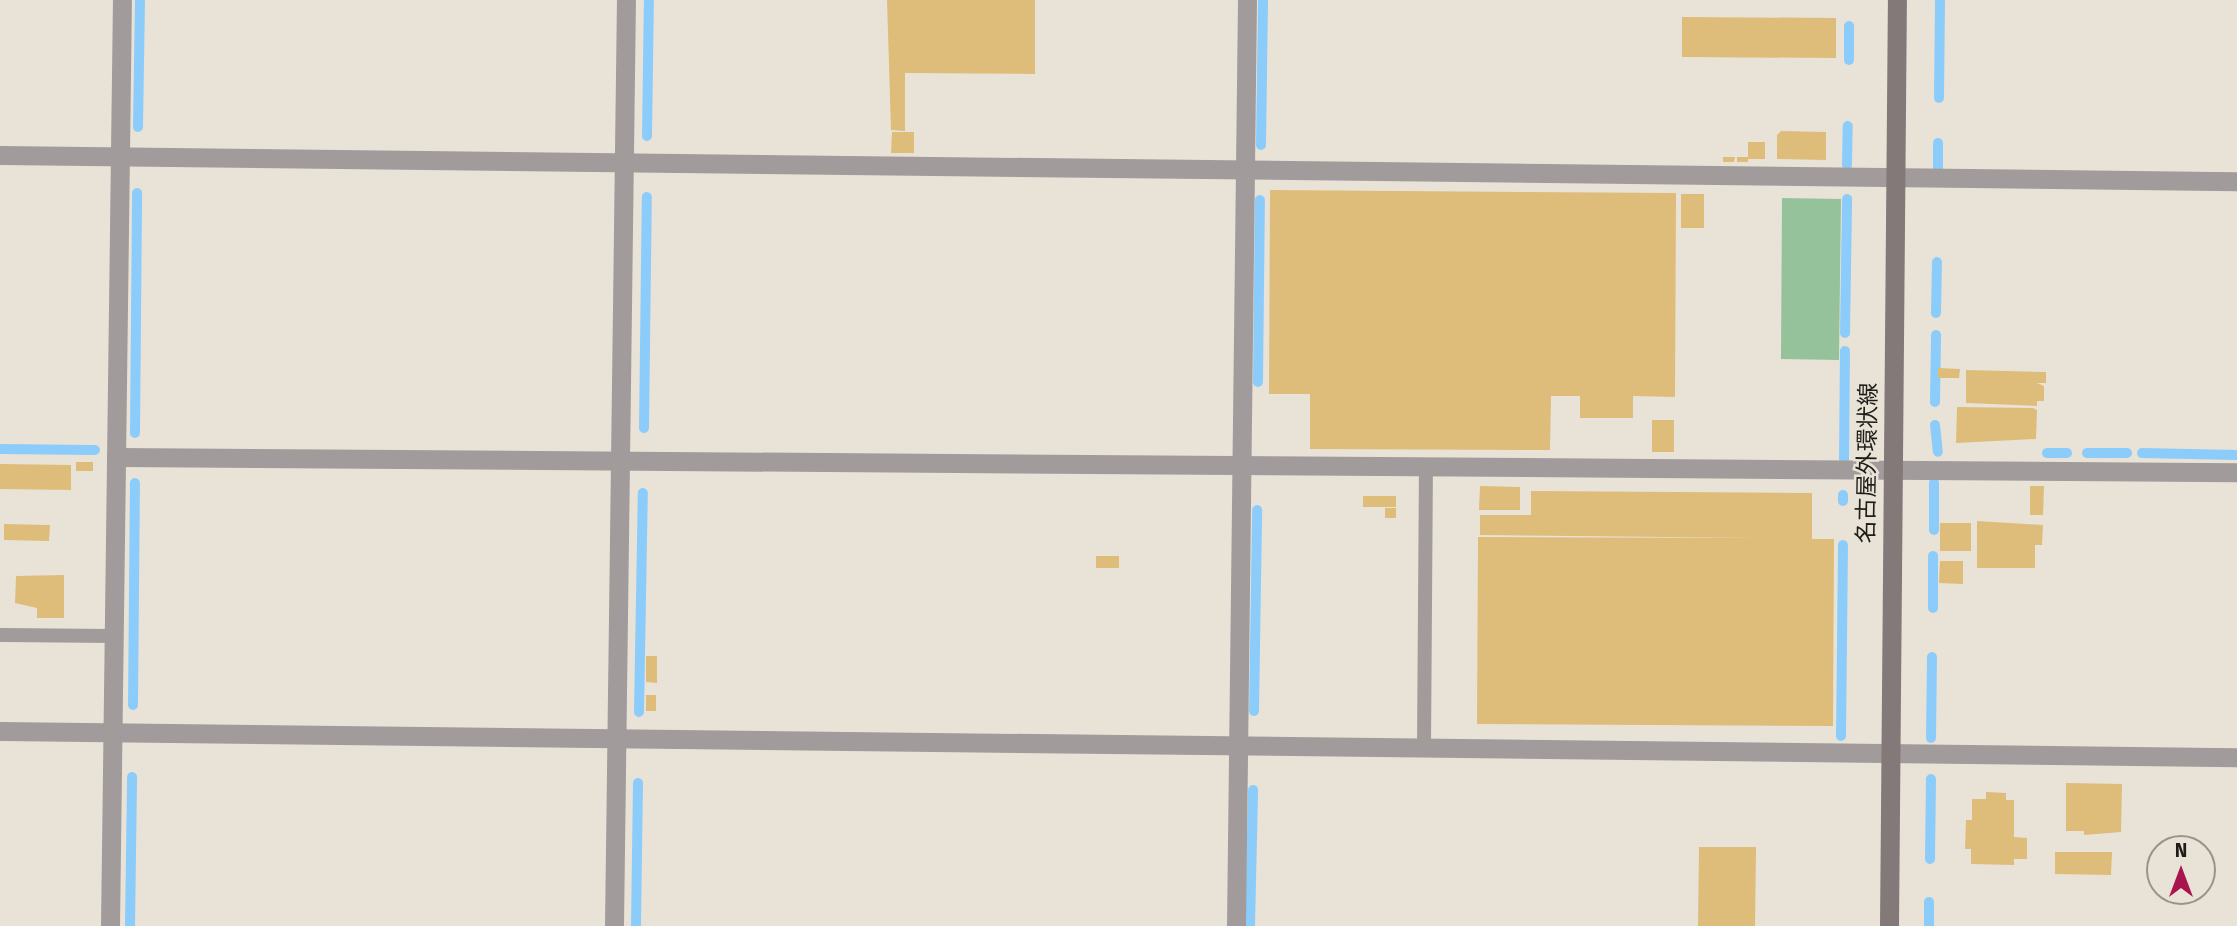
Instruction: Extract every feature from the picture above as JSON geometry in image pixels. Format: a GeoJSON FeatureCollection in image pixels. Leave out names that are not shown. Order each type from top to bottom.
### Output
{"type":"FeatureCollection","features":[{"type":"Feature","properties":{"kind":"main road","name":"名古屋外環状線"},"geometry":{"type":"LineString","coordinates":[[1889,926],[1897,0]]}},
{"type":"Feature","properties":{"kind":"street"},"geometry":{"type":"LineString","coordinates":[[110,926],[122,0]]}},
{"type":"Feature","properties":{"kind":"street"},"geometry":{"type":"LineString","coordinates":[[614,926],[626,0]]}},
{"type":"Feature","properties":{"kind":"street"},"geometry":{"type":"LineString","coordinates":[[1236,926],[1247,0]]}},
{"type":"Feature","properties":{"kind":"street"},"geometry":{"type":"LineString","coordinates":[[0,155],[2237,181]]}},
{"type":"Feature","properties":{"kind":"street"},"geometry":{"type":"LineString","coordinates":[[116,457],[2237,472]]}},
{"type":"Feature","properties":{"kind":"street"},"geometry":{"type":"LineString","coordinates":[[0,731],[2237,757]]}},
{"type":"Feature","properties":{"kind":"lane"},"geometry":{"type":"LineString","coordinates":[[1424,747],[1426,465]]}},
{"type":"Feature","properties":{"kind":"lane"},"geometry":{"type":"LineString","coordinates":[[0,635],[114,636]]}},
{"type":"Feature","properties":{"kind":"green space"},"geometry":{"type":"Polygon","coordinates":[[[1782,198],[1841,199],[1839,360],[1781,359],[1782,198]]]}},
{"type":"Feature","properties":{"kind":"building"},"geometry":{"type":"Polygon","coordinates":[[[887,0],[1035,0],[1035,74],[905,73],[905,131],[891,130],[887,0]]]}},
{"type":"Feature","properties":{"kind":"building"},"geometry":{"type":"Polygon","coordinates":[[[1682,17],[1836,18],[1836,58],[1682,57],[1682,17]]]}},
{"type":"Feature","properties":{"kind":"building"},"geometry":{"type":"Polygon","coordinates":[[[1781,131],[1826,132],[1826,160],[1777,159],[1777,135],[1781,131]]]}},
{"type":"Feature","properties":{"kind":"building"},"geometry":{"type":"Polygon","coordinates":[[[892,132],[914,132],[914,153],[891,153],[892,132]]]}},
{"type":"Feature","properties":{"kind":"building"},"geometry":{"type":"Polygon","coordinates":[[[1748,142],[1765,142],[1765,159],[1748,159],[1748,142]]]}},
{"type":"Feature","properties":{"kind":"building"},"geometry":{"type":"Polygon","coordinates":[[[1723,157],[1735,157],[1734,162],[1723,162],[1723,157]]]}},
{"type":"Feature","properties":{"kind":"building"},"geometry":{"type":"Polygon","coordinates":[[[1737,157],[1748,157],[1748,162],[1737,162],[1737,157]]]}},
{"type":"Feature","properties":{"kind":"building"},"geometry":{"type":"Polygon","coordinates":[[[1270,190],[1676,193],[1675,397],[1633,396],[1633,418],[1580,418],[1580,396],[1551,396],[1550,450],[1310,449],[1310,394],[1269,394],[1270,190]]]}},
{"type":"Feature","properties":{"kind":"building"},"geometry":{"type":"Polygon","coordinates":[[[1681,194],[1704,194],[1704,228],[1681,228],[1681,194]]]}},
{"type":"Feature","properties":{"kind":"building"},"geometry":{"type":"Polygon","coordinates":[[[1938,368],[1960,369],[1959,378],[1938,378],[1938,368]]]}},
{"type":"Feature","properties":{"kind":"building"},"geometry":{"type":"Polygon","coordinates":[[[1966,370],[2046,372],[2046,383],[2037,383],[2044,386],[2044,401],[2037,401],[2037,406],[1966,403],[1966,370]]]}},
{"type":"Feature","properties":{"kind":"building"},"geometry":{"type":"Polygon","coordinates":[[[1957,407],[2033,408],[2037,410],[2036,439],[1956,443],[1957,407]]]}},
{"type":"Feature","properties":{"kind":"building"},"geometry":{"type":"Polygon","coordinates":[[[1652,420],[1674,420],[1674,452],[1652,452],[1652,420]]]}},
{"type":"Feature","properties":{"kind":"building"},"geometry":{"type":"Polygon","coordinates":[[[76,462],[93,462],[93,471],[76,471],[76,462]]]}},
{"type":"Feature","properties":{"kind":"building"},"geometry":{"type":"Polygon","coordinates":[[[0,464],[71,465],[71,490],[0,489],[0,464]]]}},
{"type":"Feature","properties":{"kind":"building"},"geometry":{"type":"Polygon","coordinates":[[[1480,486],[1520,487],[1520,510],[1479,510],[1480,486]]]}},
{"type":"Feature","properties":{"kind":"building"},"geometry":{"type":"Polygon","coordinates":[[[2030,486],[2044,486],[2043,515],[2030,515],[2030,486]]]}},
{"type":"Feature","properties":{"kind":"building"},"geometry":{"type":"Polygon","coordinates":[[[1531,491],[1812,493],[1812,539],[1834,539],[1833,726],[1477,724],[1478,537],[1763,538],[1480,535],[1480,515],[1531,515],[1531,491]]]}},
{"type":"Feature","properties":{"kind":"building"},"geometry":{"type":"Polygon","coordinates":[[[1363,496],[1396,496],[1396,507],[1363,507],[1363,496]]]}},
{"type":"Feature","properties":{"kind":"building"},"geometry":{"type":"Polygon","coordinates":[[[1385,508],[1396,508],[1396,518],[1385,518],[1385,508]]]}},
{"type":"Feature","properties":{"kind":"building"},"geometry":{"type":"Polygon","coordinates":[[[1977,521],[2043,525],[2042,545],[2035,545],[2035,568],[1977,568],[1977,521]]]}},
{"type":"Feature","properties":{"kind":"building"},"geometry":{"type":"Polygon","coordinates":[[[1940,523],[1971,523],[1971,551],[1940,551],[1940,523]]]}},
{"type":"Feature","properties":{"kind":"building"},"geometry":{"type":"Polygon","coordinates":[[[4,524],[50,525],[49,541],[4,540],[4,524]]]}},
{"type":"Feature","properties":{"kind":"building"},"geometry":{"type":"Polygon","coordinates":[[[1096,556],[1119,556],[1119,568],[1096,568],[1096,556]]]}},
{"type":"Feature","properties":{"kind":"building"},"geometry":{"type":"Polygon","coordinates":[[[1940,561],[1963,561],[1963,584],[1939,583],[1940,561]]]}},
{"type":"Feature","properties":{"kind":"building"},"geometry":{"type":"Polygon","coordinates":[[[64,575],[64,618],[37,618],[37,608],[15,603],[16,576],[64,575]]]}},
{"type":"Feature","properties":{"kind":"building"},"geometry":{"type":"Polygon","coordinates":[[[646,656],[657,656],[657,683],[646,682],[646,656]]]}},
{"type":"Feature","properties":{"kind":"building"},"geometry":{"type":"Polygon","coordinates":[[[646,695],[656,695],[656,711],[646,711],[646,695]]]}},
{"type":"Feature","properties":{"kind":"building"},"geometry":{"type":"Polygon","coordinates":[[[2066,783],[2122,784],[2121,832],[2084,835],[2084,831],[2066,831],[2066,783]]]}},
{"type":"Feature","properties":{"kind":"building"},"geometry":{"type":"Polygon","coordinates":[[[1986,792],[2006,793],[2006,800],[2014,800],[2014,837],[2027,838],[2027,859],[2014,859],[2014,865],[1971,864],[1971,849],[1965,849],[1966,820],[1972,820],[1972,799],[1986,799],[1986,792]]]}},
{"type":"Feature","properties":{"kind":"building"},"geometry":{"type":"Polygon","coordinates":[[[1699,847],[1756,847],[1755,926],[1698,926],[1699,847]]]}},
{"type":"Feature","properties":{"kind":"building"},"geometry":{"type":"Polygon","coordinates":[[[2055,852],[2112,852],[2111,875],[2055,874],[2055,852]]]}},
{"type":"Feature","properties":{"kind":"waterway"},"geometry":{"type":"LineString","coordinates":[[138,127],[140,0]]}},
{"type":"Feature","properties":{"kind":"waterway"},"geometry":{"type":"LineString","coordinates":[[647,136],[649,0]]}},
{"type":"Feature","properties":{"kind":"waterway"},"geometry":{"type":"LineString","coordinates":[[1261,145],[1263,0]]}},
{"type":"Feature","properties":{"kind":"waterway"},"geometry":{"type":"LineString","coordinates":[[1939,98],[1940,0]]}},
{"type":"Feature","properties":{"kind":"waterway"},"geometry":{"type":"LineString","coordinates":[[1849,26],[1849,60]]}},
{"type":"Feature","properties":{"kind":"waterway"},"geometry":{"type":"LineString","coordinates":[[1847,165],[1848,126]]}},
{"type":"Feature","properties":{"kind":"waterway"},"geometry":{"type":"LineString","coordinates":[[1938,143],[1938,170]]}},
{"type":"Feature","properties":{"kind":"waterway"},"geometry":{"type":"LineString","coordinates":[[135,433],[137,193]]}},
{"type":"Feature","properties":{"kind":"waterway"},"geometry":{"type":"LineString","coordinates":[[644,428],[647,197]]}},
{"type":"Feature","properties":{"kind":"waterway"},"geometry":{"type":"LineString","coordinates":[[1845,333],[1847,199]]}},
{"type":"Feature","properties":{"kind":"waterway"},"geometry":{"type":"LineString","coordinates":[[1258,382],[1260,200]]}},
{"type":"Feature","properties":{"kind":"waterway"},"geometry":{"type":"LineString","coordinates":[[1936,313],[1937,262]]}},
{"type":"Feature","properties":{"kind":"waterway"},"geometry":{"type":"LineString","coordinates":[[1935,402],[1936,335]]}},
{"type":"Feature","properties":{"kind":"waterway"},"geometry":{"type":"LineString","coordinates":[[1844,462],[1845,351]]}},
{"type":"Feature","properties":{"kind":"waterway"},"geometry":{"type":"LineString","coordinates":[[1935,425],[1938,452]]}},
{"type":"Feature","properties":{"kind":"waterway"},"geometry":{"type":"LineString","coordinates":[[0,449],[95,450]]}},
{"type":"Feature","properties":{"kind":"waterway"},"geometry":{"type":"LineString","coordinates":[[2047,453],[2067,453]]}},
{"type":"Feature","properties":{"kind":"waterway"},"geometry":{"type":"LineString","coordinates":[[2087,453],[2127,453]]}},
{"type":"Feature","properties":{"kind":"waterway"},"geometry":{"type":"LineString","coordinates":[[2142,453],[2237,455]]}},
{"type":"Feature","properties":{"kind":"waterway"},"geometry":{"type":"LineString","coordinates":[[133,705],[135,483]]}},
{"type":"Feature","properties":{"kind":"waterway"},"geometry":{"type":"LineString","coordinates":[[1934,483],[1934,530]]}},
{"type":"Feature","properties":{"kind":"waterway"},"geometry":{"type":"LineString","coordinates":[[639,712],[643,493]]}},
{"type":"Feature","properties":{"kind":"waterway"},"geometry":{"type":"LineString","coordinates":[[1843,495],[1843,501]]}},
{"type":"Feature","properties":{"kind":"waterway"},"geometry":{"type":"LineString","coordinates":[[1254,711],[1257,510]]}},
{"type":"Feature","properties":{"kind":"waterway"},"geometry":{"type":"LineString","coordinates":[[1841,736],[1843,545]]}},
{"type":"Feature","properties":{"kind":"waterway"},"geometry":{"type":"LineString","coordinates":[[1933,556],[1933,608]]}},
{"type":"Feature","properties":{"kind":"waterway"},"geometry":{"type":"LineString","coordinates":[[1931,738],[1932,657]]}},
{"type":"Feature","properties":{"kind":"waterway"},"geometry":{"type":"LineString","coordinates":[[130,926],[132,777]]}},
{"type":"Feature","properties":{"kind":"waterway"},"geometry":{"type":"LineString","coordinates":[[1930,859],[1931,779]]}},
{"type":"Feature","properties":{"kind":"waterway"},"geometry":{"type":"LineString","coordinates":[[636,926],[638,783]]}},
{"type":"Feature","properties":{"kind":"waterway"},"geometry":{"type":"LineString","coordinates":[[1250,926],[1253,790]]}},
{"type":"Feature","properties":{"kind":"waterway"},"geometry":{"type":"LineString","coordinates":[[1929,902],[1929,926]]}}]}
